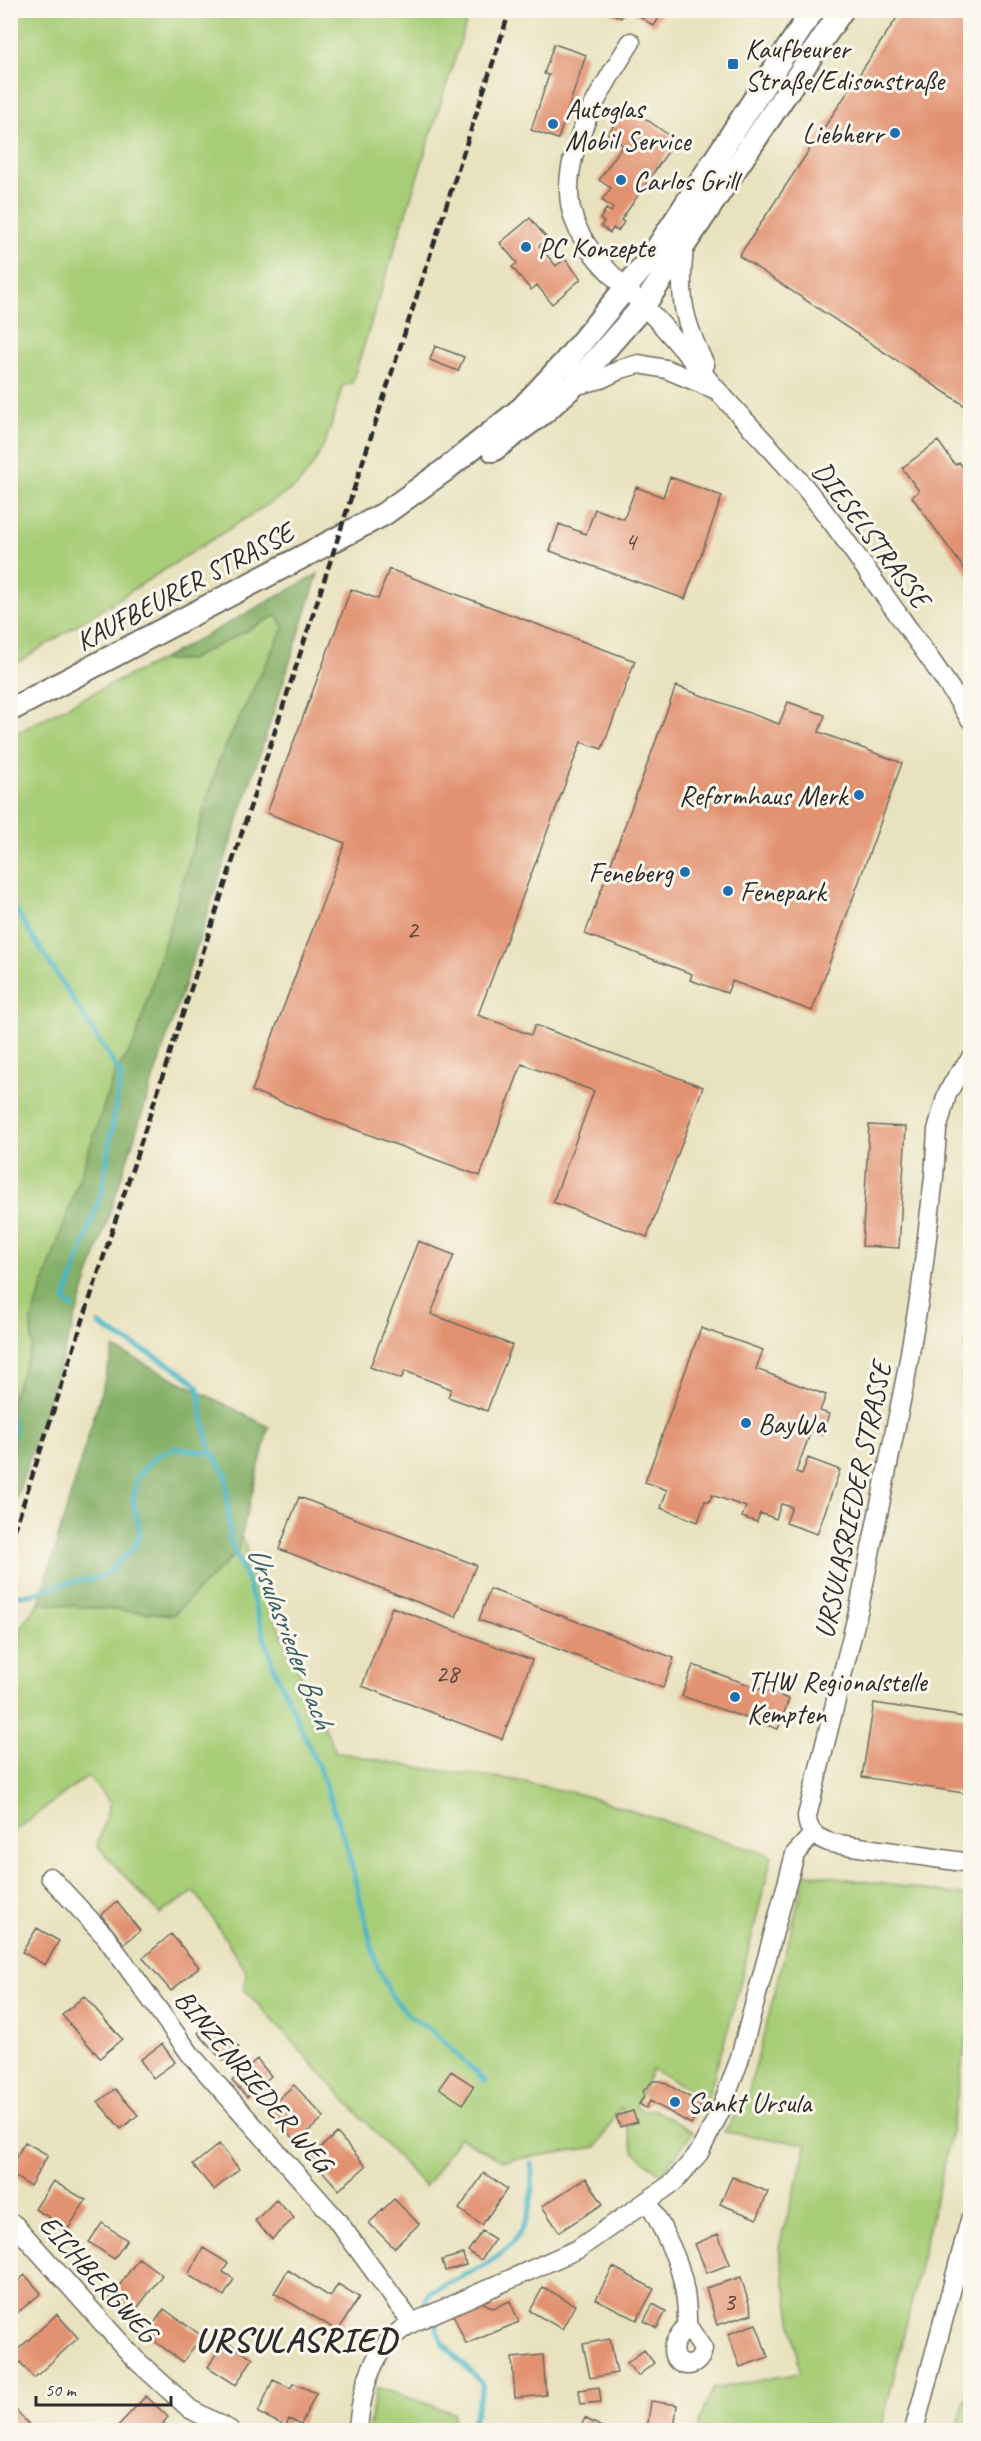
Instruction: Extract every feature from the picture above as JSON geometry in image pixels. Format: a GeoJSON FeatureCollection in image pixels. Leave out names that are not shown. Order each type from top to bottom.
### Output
{"type":"FeatureCollection","features":[{"type":"Feature","properties":{"kind":"main road","name":"KAUFBEURER STRASSE"},"geometry":{"type":"LineString","coordinates":[[384,514],[522,408],[626,290],[652,256],[813,10]]}},
{"type":"Feature","properties":{"kind":"main road","name":"KAUFBEURER STRASSE"},"geometry":{"type":"LineString","coordinates":[[10,710],[384,514],[423,499],[447,486],[543,413],[573,386],[644,305],[684,249],[788,88],[842,10]]}},
{"type":"Feature","properties":{"kind":"street","name":"DIESELSTRASSE"},"geometry":{"type":"LineString","coordinates":[[631,42],[590,112],[574,154],[569,175],[569,201],[577,226],[589,247],[626,290],[644,305],[829,518],[950,686],[970,718]]}},
{"type":"Feature","properties":{"kind":"street","name":"DIESELSTRASSE"},"geometry":{"type":"LineString","coordinates":[[684,249],[681,276],[684,313],[691,337],[718,391]]}},
{"type":"Feature","properties":{"kind":"street","name":"DIESELSTRASSE"},"geometry":{"type":"LineString","coordinates":[[573,386],[601,379],[621,369],[639,364],[666,369],[718,391]]}},
{"type":"Feature","properties":{"kind":"street","name":"URSULASRIEDER STRASSE"},"geometry":{"type":"LineString","coordinates":[[813,1834],[807,1825],[807,1816],[859,1608],[921,1288],[937,1130],[947,1094],[970,1059]]}},
{"type":"Feature","properties":{"kind":"street"},"geometry":{"type":"LineString","coordinates":[[358,2430],[365,2381],[390,2338],[425,2317],[578,2249],[674,2182],[699,2153],[719,2114],[739,2061],[795,1854],[813,1834],[831,1843],[970,1863]]}},
{"type":"Feature","properties":{"kind":"street","name":"BINZENRIEDER WEG"},"geometry":{"type":"LineString","coordinates":[[50,1877],[105,1936],[191,2055],[425,2317]]}},
{"type":"Feature","properties":{"kind":"street"},"geometry":{"type":"LineString","coordinates":[[648,2201],[680,2265],[688,2300],[687,2325]]}},
{"type":"Feature","properties":{"kind":"street"},"geometry":{"type":"LineString","coordinates":[[914,2430],[970,2220]]}},
{"type":"Feature","properties":{"kind":"street","name":"EICHBERGWEG"},"geometry":{"type":"LineString","coordinates":[[12,2223],[135,2359],[190,2409],[230,2430]]}},
{"type":"Feature","properties":{"kind":"green space"},"geometry":{"type":"Polygon","coordinates":[[[11,10],[470,11],[352,383],[342,386],[326,439],[307,474],[297,486],[11,667],[11,10]]]}},
{"type":"Feature","properties":{"kind":"green space"},"geometry":{"type":"Polygon","coordinates":[[[318,574],[11,1515],[11,1401],[32,1347],[31,1321],[115,1073],[134,1045],[219,760],[284,626],[277,615],[189,660],[161,660],[318,574]]]}},
{"type":"Feature","properties":{"kind":"green space"},"geometry":{"type":"Polygon","coordinates":[[[277,615],[284,626],[219,760],[134,1045],[115,1073],[31,1321],[32,1347],[11,1401],[11,736],[161,660],[189,660],[277,615]]]}},
{"type":"Feature","properties":{"kind":"green space"},"geometry":{"type":"Polygon","coordinates":[[[114,1348],[269,1427],[237,1552],[173,1615],[39,1603],[114,1348]]]}},
{"type":"Feature","properties":{"kind":"green space"},"geometry":{"type":"Polygon","coordinates":[[[241,1535],[266,1600],[336,1752],[421,1768],[515,1780],[583,1795],[772,1856],[731,2019],[707,2099],[652,2069],[636,2106],[645,2112],[653,2109],[693,2132],[661,2175],[634,2152],[627,2125],[616,2116],[623,2113],[621,2106],[597,2147],[502,2161],[459,2137],[425,2187],[244,1989],[246,1971],[195,1891],[160,1914],[97,1846],[110,1803],[88,1776],[11,1833],[11,1656],[25,1621],[39,1603],[173,1615],[237,1552],[241,1535]]]}},
{"type":"Feature","properties":{"kind":"green space"},"geometry":{"type":"Polygon","coordinates":[[[806,1873],[970,1896],[970,2017],[949,2144],[881,2430],[698,2430],[700,2419],[713,2389],[800,2373],[779,2247],[807,2144],[724,2132],[747,2098],[806,1873]]]}},
{"type":"Feature","properties":{"kind":"green space"},"geometry":{"type":"Polygon","coordinates":[[[970,2385],[970,2430],[956,2430],[970,2385]]]}},
{"type":"Feature","properties":{"kind":"green space"},"geometry":{"type":"Polygon","coordinates":[[[377,2387],[454,2413],[452,2430],[368,2430],[377,2387]]]}},
{"type":"Feature","properties":{"kind":"building"},"geometry":{"type":"Polygon","coordinates":[[[605,10],[625,10],[621,18],[605,10]]]}},
{"type":"Feature","properties":{"kind":"building"},"geometry":{"type":"Polygon","coordinates":[[[630,10],[664,10],[654,26],[630,10]]]}},
{"type":"Feature","properties":{"kind":"building","name":"Liebherr"},"geometry":{"type":"Polygon","coordinates":[[[902,10],[970,10],[970,409],[739,256],[902,10]]]}},
{"type":"Feature","properties":{"kind":"building"},"geometry":{"type":"Polygon","coordinates":[[[554,44],[586,55],[558,139],[531,130],[549,75],[544,74],[554,44]]]}},
{"type":"Feature","properties":{"kind":"building"},"geometry":{"type":"Polygon","coordinates":[[[627,106],[676,140],[621,220],[624,222],[618,231],[613,228],[610,233],[601,226],[604,222],[600,219],[606,209],[611,212],[613,208],[602,200],[611,188],[599,180],[623,145],[607,135],[627,106]]]}},
{"type":"Feature","properties":{"kind":"building"},"geometry":{"type":"Polygon","coordinates":[[[530,218],[547,239],[539,246],[556,266],[565,259],[581,279],[552,304],[537,285],[531,290],[512,267],[517,263],[500,243],[530,218]]]}},
{"type":"Feature","properties":{"kind":"building"},"geometry":{"type":"Polygon","coordinates":[[[435,346],[464,357],[458,371],[430,360],[435,346]]]}},
{"type":"Feature","properties":{"kind":"building"},"geometry":{"type":"Polygon","coordinates":[[[938,441],[955,465],[959,462],[970,478],[970,577],[912,497],[919,491],[902,468],[938,441]]]}},
{"type":"Feature","properties":{"kind":"building"},"geometry":{"type":"Polygon","coordinates":[[[670,477],[722,496],[685,599],[550,551],[559,524],[586,534],[595,509],[624,519],[636,487],[663,497],[670,477]]]}},
{"type":"Feature","properties":{"kind":"building"},"geometry":{"type":"Polygon","coordinates":[[[389,569],[635,661],[602,749],[581,742],[478,1015],[531,1035],[535,1025],[703,1087],[647,1237],[553,1202],[594,1091],[522,1064],[480,1176],[252,1091],[345,843],[267,813],[351,589],[378,599],[389,569]]]}},
{"type":"Feature","properties":{"kind":"building","name":"Fenepark"},"geometry":{"type":"Polygon","coordinates":[[[676,686],[779,724],[788,702],[825,715],[819,732],[902,763],[812,1011],[732,981],[727,993],[690,980],[692,974],[585,934],[676,686]]]}},
{"type":"Feature","properties":{"kind":"building"},"geometry":{"type":"Polygon","coordinates":[[[869,1125],[906,1127],[899,1248],[862,1246],[869,1125]]]}},
{"type":"Feature","properties":{"kind":"building"},"geometry":{"type":"Polygon","coordinates":[[[418,1241],[454,1255],[431,1314],[512,1345],[487,1411],[448,1397],[451,1389],[405,1371],[401,1379],[370,1367],[418,1241]]]}},
{"type":"Feature","properties":{"kind":"building"},"geometry":{"type":"Polygon","coordinates":[[[970,1293],[970,1375],[963,1374],[970,1293]]]}},
{"type":"Feature","properties":{"kind":"building","name":"BayWa"},"geometry":{"type":"Polygon","coordinates":[[[701,1328],[763,1350],[756,1369],[826,1395],[820,1411],[829,1414],[822,1435],[811,1431],[796,1472],[802,1474],[808,1458],[840,1470],[817,1534],[786,1523],[792,1507],[781,1504],[776,1519],[760,1513],[757,1522],[742,1517],[746,1507],[712,1495],[709,1502],[705,1501],[698,1522],[661,1508],[667,1490],[645,1482],[701,1328]]]}},
{"type":"Feature","properties":{"kind":"building"},"geometry":{"type":"Polygon","coordinates":[[[299,1497],[476,1565],[456,1617],[279,1549],[299,1497]]]}},
{"type":"Feature","properties":{"kind":"building"},"geometry":{"type":"Polygon","coordinates":[[[490,1589],[674,1658],[663,1688],[479,1620],[490,1589]]]}},
{"type":"Feature","properties":{"kind":"building"},"geometry":{"type":"Polygon","coordinates":[[[392,1607],[532,1660],[502,1739],[362,1686],[392,1607]]]}},
{"type":"Feature","properties":{"kind":"building","name":"THW Regionalstelle Kempten"},"geometry":{"type":"Polygon","coordinates":[[[693,1665],[789,1699],[778,1729],[682,1696],[693,1665]]]}},
{"type":"Feature","properties":{"kind":"building"},"geometry":{"type":"Polygon","coordinates":[[[874,1703],[970,1718],[970,1794],[862,1777],[874,1703]]]}},
{"type":"Feature","properties":{"kind":"building"},"geometry":{"type":"Polygon","coordinates":[[[117,1902],[140,1931],[124,1944],[101,1915],[117,1902]]]}},
{"type":"Feature","properties":{"kind":"building"},"geometry":{"type":"Polygon","coordinates":[[[37,1928],[59,1941],[45,1965],[22,1952],[37,1928]]]}},
{"type":"Feature","properties":{"kind":"building"},"geometry":{"type":"Polygon","coordinates":[[[171,1934],[199,1967],[171,1991],[143,1958],[171,1934]]]}},
{"type":"Feature","properties":{"kind":"building"},"geometry":{"type":"Polygon","coordinates":[[[84,1996],[122,2039],[100,2058],[62,2015],[84,1996]]]}},
{"type":"Feature","properties":{"kind":"building"},"geometry":{"type":"Polygon","coordinates":[[[214,2019],[239,2048],[223,2061],[198,2033],[214,2019]]]}},
{"type":"Feature","properties":{"kind":"building"},"geometry":{"type":"Polygon","coordinates":[[[162,2044],[175,2062],[153,2078],[140,2060],[162,2044]]]}},
{"type":"Feature","properties":{"kind":"building"},"geometry":{"type":"Polygon","coordinates":[[[257,2059],[271,2076],[247,2097],[232,2081],[257,2059]]]}},
{"type":"Feature","properties":{"kind":"building"},"geometry":{"type":"Polygon","coordinates":[[[451,2071],[474,2086],[463,2104],[439,2088],[451,2071]]]}},
{"type":"Feature","properties":{"kind":"building","name":"Sankt Ursula"},"geometry":{"type":"Polygon","coordinates":[[[653,2081],[661,2081],[702,2104],[691,2124],[650,2101],[646,2108],[639,2104],[644,2097],[643,2091],[653,2081]]]}},
{"type":"Feature","properties":{"kind":"building"},"geometry":{"type":"Polygon","coordinates":[[[294,2085],[324,2117],[297,2142],[267,2109],[294,2085]]]}},
{"type":"Feature","properties":{"kind":"building"},"geometry":{"type":"Polygon","coordinates":[[[115,2089],[138,2115],[121,2129],[98,2102],[115,2089]]]}},
{"type":"Feature","properties":{"kind":"building"},"geometry":{"type":"Polygon","coordinates":[[[633,2111],[637,2122],[620,2127],[616,2116],[633,2111]]]}},
{"type":"Feature","properties":{"kind":"building"},"geometry":{"type":"Polygon","coordinates":[[[337,2133],[366,2166],[339,2190],[310,2157],[337,2133]]]}},
{"type":"Feature","properties":{"kind":"building"},"geometry":{"type":"Polygon","coordinates":[[[25,2142],[48,2155],[30,2186],[10,2174],[10,2167],[25,2142]]]}},
{"type":"Feature","properties":{"kind":"building"},"geometry":{"type":"Polygon","coordinates":[[[219,2144],[239,2169],[214,2190],[193,2165],[219,2144]]]}},
{"type":"Feature","properties":{"kind":"building"},"geometry":{"type":"Polygon","coordinates":[[[484,2173],[507,2189],[482,2225],[459,2209],[484,2173]]]}},
{"type":"Feature","properties":{"kind":"building"},"geometry":{"type":"Polygon","coordinates":[[[732,2177],[768,2192],[757,2219],[720,2204],[732,2177]]]}},
{"type":"Feature","properties":{"kind":"building"},"geometry":{"type":"Polygon","coordinates":[[[586,2178],[603,2204],[559,2232],[542,2206],[586,2178]]]}},
{"type":"Feature","properties":{"kind":"building"},"geometry":{"type":"Polygon","coordinates":[[[53,2181],[86,2200],[68,2229],[35,2209],[53,2181]]]}},
{"type":"Feature","properties":{"kind":"building"},"geometry":{"type":"Polygon","coordinates":[[[394,2199],[419,2224],[394,2248],[369,2223],[394,2199]]]}},
{"type":"Feature","properties":{"kind":"building"},"geometry":{"type":"Polygon","coordinates":[[[276,2200],[294,2218],[272,2239],[255,2221],[276,2200]]]}},
{"type":"Feature","properties":{"kind":"building"},"geometry":{"type":"Polygon","coordinates":[[[102,2223],[127,2240],[114,2259],[89,2242],[102,2223]]]}},
{"type":"Feature","properties":{"kind":"building"},"geometry":{"type":"Polygon","coordinates":[[[482,2231],[495,2239],[481,2260],[468,2251],[482,2231]]]}},
{"type":"Feature","properties":{"kind":"building"},"geometry":{"type":"Polygon","coordinates":[[[718,2234],[730,2264],[707,2273],[695,2244],[718,2234]]]}},
{"type":"Feature","properties":{"kind":"building"},"geometry":{"type":"Polygon","coordinates":[[[203,2248],[228,2263],[223,2272],[234,2279],[224,2296],[188,2275],[203,2248]]]}},
{"type":"Feature","properties":{"kind":"building"},"geometry":{"type":"Polygon","coordinates":[[[463,2254],[466,2265],[445,2271],[442,2260],[463,2254]]]}},
{"type":"Feature","properties":{"kind":"building"},"geometry":{"type":"Polygon","coordinates":[[[139,2258],[162,2275],[130,2318],[108,2301],[139,2258]]]}},
{"type":"Feature","properties":{"kind":"building"},"geometry":{"type":"Polygon","coordinates":[[[613,2267],[654,2289],[637,2320],[596,2299],[613,2267]]]}},
{"type":"Feature","properties":{"kind":"building"},"geometry":{"type":"Polygon","coordinates":[[[288,2270],[330,2297],[338,2284],[359,2297],[338,2331],[274,2293],[288,2270]]]}},
{"type":"Feature","properties":{"kind":"building"},"geometry":{"type":"Polygon","coordinates":[[[25,2275],[41,2293],[10,2319],[10,2288],[25,2275]]]}},
{"type":"Feature","properties":{"kind":"building"},"geometry":{"type":"Polygon","coordinates":[[[741,2277],[752,2314],[717,2325],[706,2288],[741,2277]]]}},
{"type":"Feature","properties":{"kind":"building"},"geometry":{"type":"Polygon","coordinates":[[[543,2287],[575,2305],[562,2329],[530,2311],[543,2287]]]}},
{"type":"Feature","properties":{"kind":"building"},"geometry":{"type":"Polygon","coordinates":[[[510,2301],[519,2322],[466,2344],[453,2314],[482,2302],[493,2308],[510,2301]]]}},
{"type":"Feature","properties":{"kind":"building"},"geometry":{"type":"Polygon","coordinates":[[[653,2304],[666,2311],[657,2328],[644,2321],[653,2304]]]}},
{"type":"Feature","properties":{"kind":"building"},"geometry":{"type":"Polygon","coordinates":[[[164,2309],[202,2336],[183,2362],[146,2335],[164,2309]]]}},
{"type":"Feature","properties":{"kind":"building"},"geometry":{"type":"Polygon","coordinates":[[[57,2314],[78,2338],[34,2378],[13,2354],[57,2314]]]}},
{"type":"Feature","properties":{"kind":"building"},"geometry":{"type":"Polygon","coordinates":[[[756,2324],[768,2357],[740,2367],[728,2334],[756,2324]]]}},
{"type":"Feature","properties":{"kind":"building"},"geometry":{"type":"Polygon","coordinates":[[[610,2339],[617,2373],[590,2378],[583,2344],[610,2339]]]}},
{"type":"Feature","properties":{"kind":"building"},"geometry":{"type":"Polygon","coordinates":[[[224,2341],[253,2358],[236,2385],[208,2367],[224,2341]]]}},
{"type":"Feature","properties":{"kind":"building"},"geometry":{"type":"Polygon","coordinates":[[[644,2350],[654,2363],[638,2376],[627,2363],[644,2350]]]}},
{"type":"Feature","properties":{"kind":"building"},"geometry":{"type":"Polygon","coordinates":[[[543,2355],[546,2395],[515,2398],[512,2358],[543,2355]]]}},
{"type":"Feature","properties":{"kind":"building"},"geometry":{"type":"Polygon","coordinates":[[[273,2380],[291,2388],[293,2383],[316,2393],[301,2424],[289,2419],[286,2426],[258,2413],[273,2380]]]}},
{"type":"Feature","properties":{"kind":"building"},"geometry":{"type":"Polygon","coordinates":[[[599,2387],[601,2402],[581,2404],[579,2390],[599,2387]]]}},
{"type":"Feature","properties":{"kind":"building"},"geometry":{"type":"Polygon","coordinates":[[[146,2396],[168,2417],[163,2423],[172,2430],[114,2430],[146,2396]]]}},
{"type":"Feature","properties":{"kind":"building"},"geometry":{"type":"Polygon","coordinates":[[[651,2401],[677,2405],[674,2430],[647,2430],[651,2401]]]}},
{"type":"Feature","properties":{"kind":"building"},"geometry":{"type":"Polygon","coordinates":[[[15,2409],[34,2430],[10,2430],[10,2413],[15,2409]]]}},
{"type":"Feature","properties":{"kind":"building"},"geometry":{"type":"Polygon","coordinates":[[[585,2418],[607,2430],[579,2430],[585,2418]]]}},
{"type":"Feature","properties":{"kind":"waterway"},"geometry":{"type":"LineString","coordinates":[[10,901],[121,1075],[102,1190],[65,1301],[73,1308]]}},
{"type":"Feature","properties":{"kind":"waterway"},"geometry":{"type":"LineString","coordinates":[[99,1324],[169,1364],[193,1382],[200,1392],[201,1408],[212,1453]]}},
{"type":"Feature","properties":{"kind":"waterway","name":"Ursulasrieder Bach"},"geometry":{"type":"LineString","coordinates":[[10,1415],[14,1431],[10,1443]]}},
{"type":"Feature","properties":{"kind":"waterway","name":"Ursulasrieder Bach"},"geometry":{"type":"LineString","coordinates":[[10,1595],[31,1595],[61,1584],[94,1579],[107,1573],[136,1545],[140,1531],[133,1501],[137,1477],[156,1456],[177,1448],[212,1453],[226,1474],[230,1540],[247,1580],[273,1665],[322,1775],[347,1847],[376,1963],[391,1995],[408,2015],[432,2031],[485,2081]]}},
{"type":"Feature","properties":{"kind":"waterway","name":"Ursulasrieder Bach"},"geometry":{"type":"LineString","coordinates":[[471,2430],[483,2385],[443,2343],[426,2300],[430,2292],[492,2260],[520,2233],[528,2215],[532,2192],[531,2163]]}},
{"type":"Feature","properties":{"kind":"railway"},"geometry":{"type":"LineString","coordinates":[[10,1544],[510,10]]}},
{"type":"Feature","properties":{"kind":"place","name":"Kaufbeurer Straße/Edisonstraße"},"geometry":{"type":"Point","coordinates":[733,64]}},
{"type":"Feature","properties":{"kind":"place","name":"Autoglas Mobil Service"},"geometry":{"type":"Point","coordinates":[553,124]}},
{"type":"Feature","properties":{"kind":"place","name":"Liebherr"},"geometry":{"type":"Point","coordinates":[895,133]}},
{"type":"Feature","properties":{"kind":"place","name":"Carlos Grill"},"geometry":{"type":"Point","coordinates":[621,180]}},
{"type":"Feature","properties":{"kind":"place","name":"PC Konzepte"},"geometry":{"type":"Point","coordinates":[526,247]}},
{"type":"Feature","properties":{"kind":"place","name":"Reformhaus Merk"},"geometry":{"type":"Point","coordinates":[859,795]}},
{"type":"Feature","properties":{"kind":"place","name":"Feneberg"},"geometry":{"type":"Point","coordinates":[685,872]}},
{"type":"Feature","properties":{"kind":"place","name":"Fenepark"},"geometry":{"type":"Point","coordinates":[728,891]}},
{"type":"Feature","properties":{"kind":"place","name":"BayWa"},"geometry":{"type":"Point","coordinates":[746,1423]}},
{"type":"Feature","properties":{"kind":"place","name":"THW Regionalstelle Kempten"},"geometry":{"type":"Point","coordinates":[735,1697]}},
{"type":"Feature","properties":{"kind":"place","name":"Sankt Ursula"},"geometry":{"type":"Point","coordinates":[675,2102]}},
{"type":"Feature","properties":{"kind":"district","name":"URSULASRIED"},"geometry":{"type":"Point","coordinates":[296,2339]}}]}
